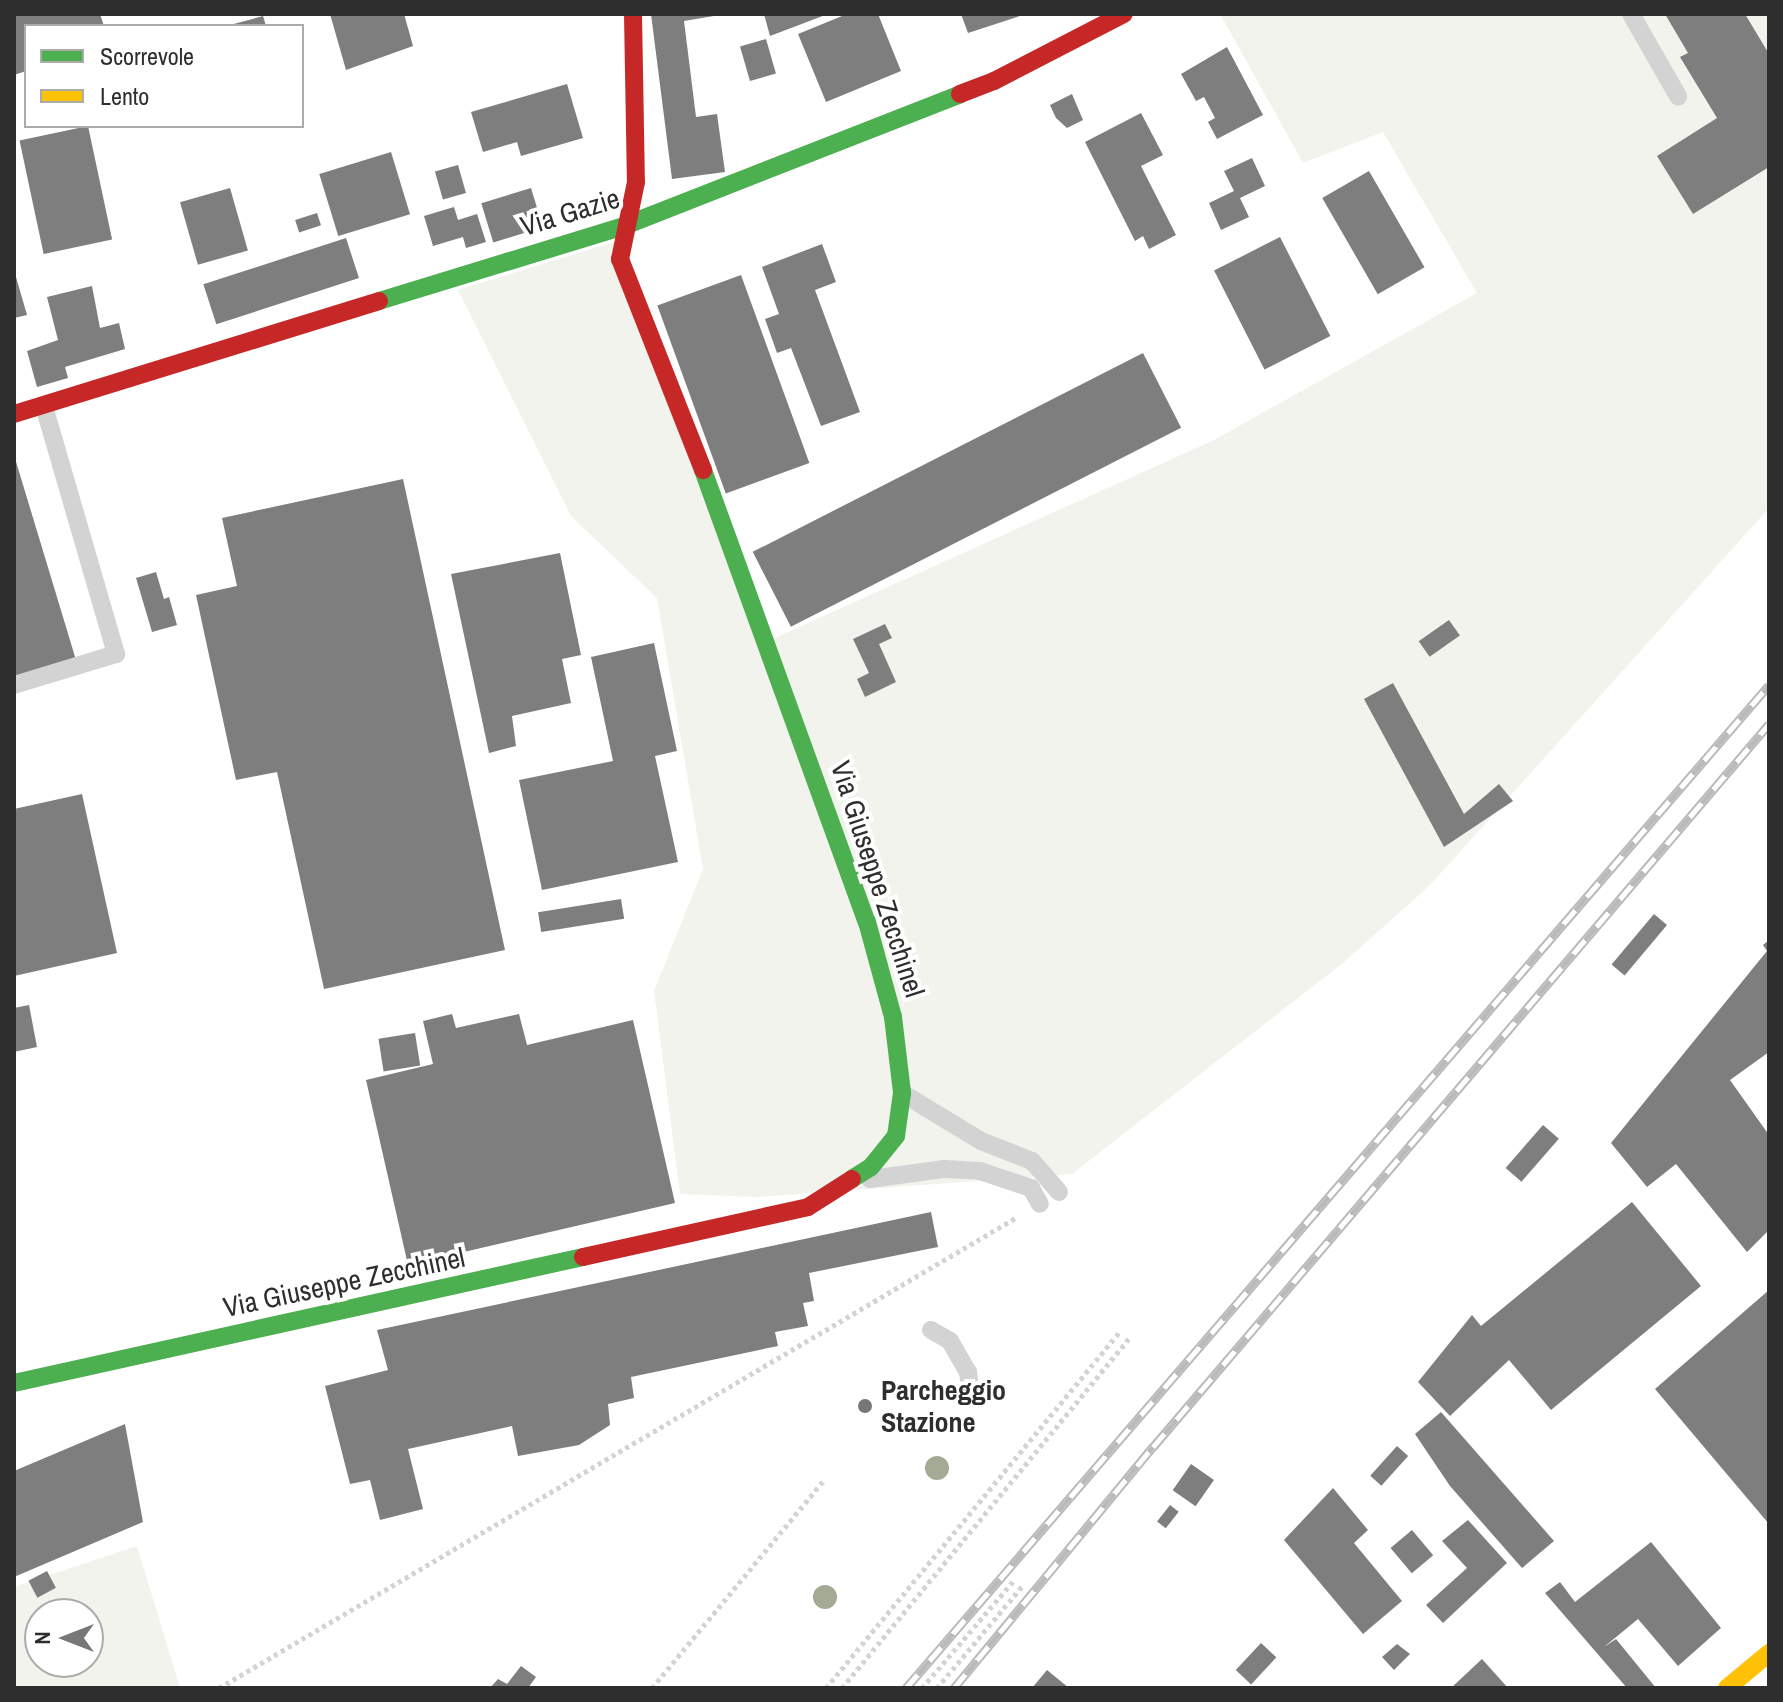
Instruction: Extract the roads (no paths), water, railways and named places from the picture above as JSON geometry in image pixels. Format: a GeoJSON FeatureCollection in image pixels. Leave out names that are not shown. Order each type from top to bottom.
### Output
{"type":"FeatureCollection","features":[{"type":"Feature","properties":{"kind":"street","name":"Via Giuseppe Zecchinel"},"geometry":{"type":"LineString","coordinates":[[14,1383],[808,1207],[871,1167],[896,1136],[902,1093],[893,1017],[867,922],[679,402],[620,259],[624,226],[636,182],[633,14]]}},
{"type":"Feature","properties":{"kind":"street","name":"Via Gazie"},"geometry":{"type":"LineString","coordinates":[[14,414],[624,226],[994,81],[1124,14]]}},
{"type":"Feature","properties":{"kind":"street"},"geometry":{"type":"LineString","coordinates":[[1727,1688],[1769,1653]]}},
{"type":"Feature","properties":{"kind":"lane"},"geometry":{"type":"LineString","coordinates":[[1631,14],[1678,96]]}},
{"type":"Feature","properties":{"kind":"lane"},"geometry":{"type":"LineString","coordinates":[[14,685],[116,654],[43,405]]}},
{"type":"Feature","properties":{"kind":"lane"},"geometry":{"type":"LineString","coordinates":[[902,1093],[981,1141],[1032,1161],[1059,1192]]}},
{"type":"Feature","properties":{"kind":"lane"},"geometry":{"type":"LineString","coordinates":[[852,1181],[944,1169],[980,1171],[1031,1188],[1040,1204]]}},
{"type":"Feature","properties":{"kind":"lane"},"geometry":{"type":"LineString","coordinates":[[931,1330],[950,1341],[968,1372],[970,1388]]}},
{"type":"Feature","properties":{"kind":"railway"},"geometry":{"type":"LineString","coordinates":[[906,1688],[1769,685]]}},
{"type":"Feature","properties":{"kind":"railway"},"geometry":{"type":"LineString","coordinates":[[954,1688],[1153,1447],[1769,724]]}},
{"type":"Feature","properties":{"kind":"place","name":"Parcheggio Stazione"},"geometry":{"type":"Point","coordinates":[865,1406]}}]}
